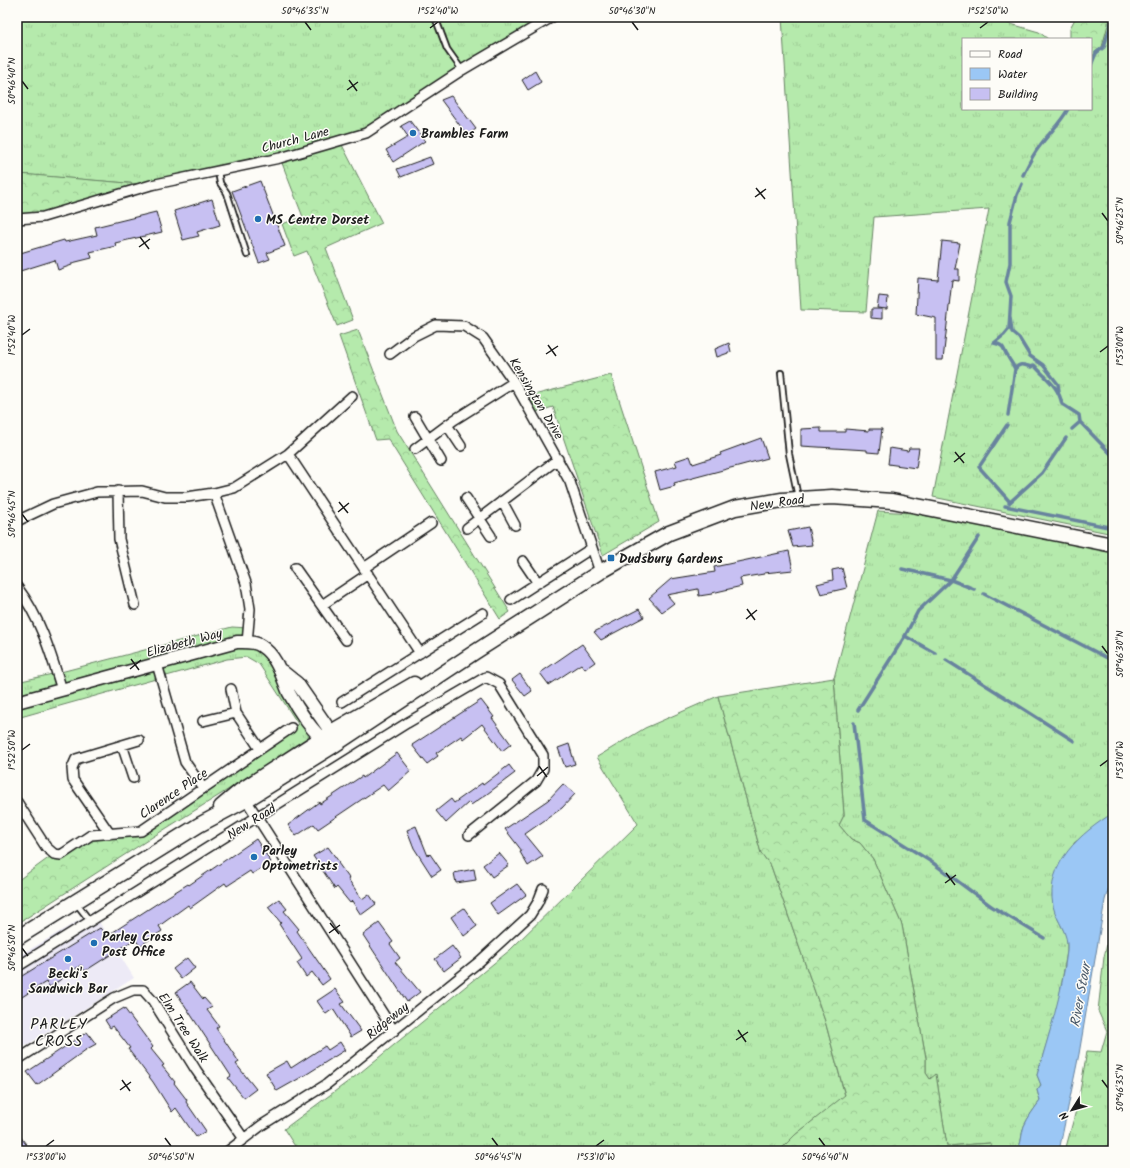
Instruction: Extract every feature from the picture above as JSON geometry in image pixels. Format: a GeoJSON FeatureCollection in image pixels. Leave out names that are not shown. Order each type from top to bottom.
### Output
{"type":"FeatureCollection","features":[{"type":"Feature","properties":{"kind":"main road","name":"New Road"},"geometry":{"type":"LineString","coordinates":[[243,795],[333,746],[475,652],[600,572],[669,533],[735,508],[782,500],[832,497],[892,501],[1113,545]]}},
{"type":"Feature","properties":{"kind":"main road","name":"New Road"},"geometry":{"type":"LineString","coordinates":[[17,938],[243,795],[326,735],[389,697],[475,652]]}},
{"type":"Feature","properties":{"kind":"main road","name":"New Road"},"geometry":{"type":"LineString","coordinates":[[17,948],[76,902]]}},
{"type":"Feature","properties":{"kind":"street","name":"Church Lane"},"geometry":{"type":"LineString","coordinates":[[17,219],[43,217],[151,185],[280,158],[366,133],[462,70],[552,17]]}},
{"type":"Feature","properties":{"kind":"street","name":"Kensington Drive"},"geometry":{"type":"LineString","coordinates":[[390,354],[414,336],[436,325],[464,326],[484,338],[514,382],[570,482],[600,572]]}},
{"type":"Feature","properties":{"kind":"street"},"geometry":{"type":"LineString","coordinates":[[416,449],[447,425],[514,382]]}},
{"type":"Feature","properties":{"kind":"street"},"geometry":{"type":"LineString","coordinates":[[17,521],[53,504],[97,492],[142,491],[165,497],[214,493],[234,488],[288,454],[352,396]]}},
{"type":"Feature","properties":{"kind":"street"},"geometry":{"type":"LineString","coordinates":[[414,417],[441,461]]}},
{"type":"Feature","properties":{"kind":"street"},"geometry":{"type":"LineString","coordinates":[[447,425],[461,446]]}},
{"type":"Feature","properties":{"kind":"street"},"geometry":{"type":"LineString","coordinates":[[288,454],[420,653]]}},
{"type":"Feature","properties":{"kind":"street"},"geometry":{"type":"LineString","coordinates":[[467,528],[558,459]]}},
{"type":"Feature","properties":{"kind":"street"},"geometry":{"type":"LineString","coordinates":[[118,492],[119,539],[135,605]]}},
{"type":"Feature","properties":{"kind":"street"},"geometry":{"type":"LineString","coordinates":[[214,493],[246,583],[250,609],[247,642],[262,646],[279,669],[290,693],[326,735],[333,746]]}},
{"type":"Feature","properties":{"kind":"street"},"geometry":{"type":"LineString","coordinates":[[466,498],[491,536]]}},
{"type":"Feature","properties":{"kind":"street"},"geometry":{"type":"LineString","coordinates":[[502,502],[515,525]]}},
{"type":"Feature","properties":{"kind":"street"},"geometry":{"type":"LineString","coordinates":[[322,605],[431,523]]}},
{"type":"Feature","properties":{"kind":"street"},"geometry":{"type":"LineString","coordinates":[[511,600],[592,548]]}},
{"type":"Feature","properties":{"kind":"street"},"geometry":{"type":"LineString","coordinates":[[522,561],[538,583]]}},
{"type":"Feature","properties":{"kind":"street"},"geometry":{"type":"LineString","coordinates":[[296,568],[346,640]]}},
{"type":"Feature","properties":{"kind":"street"},"geometry":{"type":"LineString","coordinates":[[17,588],[38,621],[52,655],[62,690]]}},
{"type":"Feature","properties":{"kind":"street"},"geometry":{"type":"LineString","coordinates":[[342,702],[483,613]]}},
{"type":"Feature","properties":{"kind":"street","name":"Elizabeth Way"},"geometry":{"type":"LineString","coordinates":[[17,702],[237,642],[247,642]]}},
{"type":"Feature","properties":{"kind":"street"},"geometry":{"type":"LineString","coordinates":[[157,664],[185,762],[203,788]]}},
{"type":"Feature","properties":{"kind":"street","name":"New Road"},"geometry":{"type":"LineString","coordinates":[[17,967],[407,723],[486,677],[500,684],[543,755],[543,768],[536,781],[469,835]]}},
{"type":"Feature","properties":{"kind":"street"},"geometry":{"type":"LineString","coordinates":[[231,688],[236,713],[260,749]]}},
{"type":"Feature","properties":{"kind":"street"},"geometry":{"type":"LineString","coordinates":[[203,721],[236,713]]}},
{"type":"Feature","properties":{"kind":"street","name":"Clarence Place"},"geometry":{"type":"LineString","coordinates":[[17,802],[46,847],[54,854],[61,855],[91,835],[140,831],[291,728]]}},
{"type":"Feature","properties":{"kind":"street"},"geometry":{"type":"LineString","coordinates":[[110,834],[73,780],[72,768],[76,759],[139,740]]}},
{"type":"Feature","properties":{"kind":"street"},"geometry":{"type":"LineString","coordinates":[[122,745],[133,778]]}},
{"type":"Feature","properties":{"kind":"street"},"geometry":{"type":"LineString","coordinates":[[243,795],[394,1031]]}},
{"type":"Feature","properties":{"kind":"street","name":"Ridgeway"},"geometry":{"type":"LineString","coordinates":[[228,1151],[262,1125],[327,1084],[480,961],[530,915],[538,902],[543,889]]}},
{"type":"Feature","properties":{"kind":"street","name":"Elm Tree Walk"},"geometry":{"type":"LineString","coordinates":[[17,1060],[114,998],[133,990],[143,990],[153,1001],[196,1070],[244,1139]]}},
{"type":"Feature","properties":{"kind":"lane"},"geometry":{"type":"LineString","coordinates":[[434,17],[447,49],[462,70]]}},
{"type":"Feature","properties":{"kind":"lane"},"geometry":{"type":"LineString","coordinates":[[218,172],[220,183],[226,193],[247,255]]}},
{"type":"Feature","properties":{"kind":"lane"},"geometry":{"type":"LineString","coordinates":[[781,373],[789,454],[799,499]]}},
{"type":"Feature","properties":{"kind":"lane"},"geometry":{"type":"LineString","coordinates":[[76,902],[90,921]]}},
{"type":"Feature","properties":{"kind":"shaded area"},"geometry":{"type":"Polygon","coordinates":[[[93,912],[134,978],[17,1051],[17,957],[93,912]]]}},
{"type":"Feature","properties":{"kind":"green space"},"geometry":{"type":"Polygon","coordinates":[[[17,17],[552,17],[366,133],[151,185],[17,174],[17,17]]]}},
{"type":"Feature","properties":{"kind":"green space"},"geometry":{"type":"Polygon","coordinates":[[[782,17],[986,17],[1039,32],[1047,38],[962,38],[962,110],[1092,110],[1092,55],[1094,55],[1095,52],[1102,47],[1109,18],[1113,17],[1113,534],[933,497],[989,209],[874,217],[866,312],[801,310],[782,17]]]}},
{"type":"Feature","properties":{"kind":"green space"},"geometry":{"type":"Polygon","coordinates":[[[1076,17],[1110,17],[1102,47],[1095,52],[1094,55],[1092,55],[1092,38],[1070,38],[1070,28],[1076,17]]]}},
{"type":"Feature","properties":{"kind":"green space"},"geometry":{"type":"Polygon","coordinates":[[[340,141],[382,223],[326,248],[353,320],[337,326],[307,251],[294,256],[282,224],[303,217],[280,158],[340,141]]]}},
{"type":"Feature","properties":{"kind":"green space"},"geometry":{"type":"Polygon","coordinates":[[[17,174],[151,185],[85,205],[17,219],[17,174]]]}},
{"type":"Feature","properties":{"kind":"green space"},"geometry":{"type":"Polygon","coordinates":[[[358,330],[397,431],[510,612],[500,619],[388,439],[376,440],[339,336],[358,330]]]}},
{"type":"Feature","properties":{"kind":"green space"},"geometry":{"type":"Polygon","coordinates":[[[611,375],[659,522],[603,555],[553,407],[536,412],[530,396],[611,375]]]}},
{"type":"Feature","properties":{"kind":"green space"},"geometry":{"type":"Polygon","coordinates":[[[878,511],[913,513],[1113,552],[1113,813],[1074,843],[1058,919],[1067,937],[1067,951],[1058,1006],[1037,1075],[1041,1085],[1037,1090],[1040,1101],[1024,1126],[1020,1145],[1017,1151],[991,1151],[990,1143],[947,1146],[936,1075],[930,1079],[926,1073],[926,1058],[902,925],[873,859],[860,843],[851,839],[839,825],[844,815],[834,678],[878,511]]]}},
{"type":"Feature","properties":{"kind":"green space"},"geometry":{"type":"Polygon","coordinates":[[[232,627],[248,628],[247,642],[256,643],[317,734],[154,836],[145,827],[298,724],[259,664],[247,657],[227,659],[17,718],[17,682],[232,627]]]}},
{"type":"Feature","properties":{"kind":"green space"},"geometry":{"type":"Polygon","coordinates":[[[834,678],[844,815],[839,825],[851,839],[860,843],[873,859],[902,925],[926,1058],[926,1073],[930,1079],[936,1074],[947,1146],[991,1143],[991,1151],[779,1151],[795,1135],[845,1095],[825,1021],[771,866],[761,853],[718,696],[834,678]]]}},
{"type":"Feature","properties":{"kind":"green space"},"geometry":{"type":"Polygon","coordinates":[[[718,696],[761,853],[771,866],[825,1021],[845,1096],[795,1135],[779,1151],[298,1151],[284,1129],[361,1072],[510,950],[638,824],[597,757],[645,728],[718,696]]]}},
{"type":"Feature","properties":{"kind":"green space"},"geometry":{"type":"Polygon","coordinates":[[[145,827],[154,836],[17,924],[17,881],[54,854],[91,835],[145,827]]]}},
{"type":"Feature","properties":{"kind":"green space"},"geometry":{"type":"Polygon","coordinates":[[[1113,918],[1113,1151],[1065,1151],[1078,1103],[1087,1051],[1101,1052],[1107,1031],[1098,1011],[1104,957],[1113,918]]]}},
{"type":"Feature","properties":{"kind":"water","name":"River Stour"},"geometry":{"type":"Polygon","coordinates":[[[1113,813],[1113,874],[1105,900],[1079,1054],[1059,1151],[1017,1151],[1020,1145],[1024,1126],[1040,1101],[1037,1090],[1041,1085],[1037,1075],[1065,967],[1067,944],[1065,933],[1053,906],[1052,890],[1054,876],[1068,851],[1078,840],[1113,813]]]}},
{"type":"Feature","properties":{"kind":"building"},"geometry":{"type":"Polygon","coordinates":[[[535,71],[541,82],[528,90],[522,80],[535,71]]]}},
{"type":"Feature","properties":{"kind":"building"},"geometry":{"type":"Polygon","coordinates":[[[451,96],[476,129],[467,135],[441,100],[451,96]]]}},
{"type":"Feature","properties":{"kind":"building"},"geometry":{"type":"Polygon","coordinates":[[[410,121],[425,141],[393,162],[386,150],[408,137],[401,126],[410,121]]]}},
{"type":"Feature","properties":{"kind":"building"},"geometry":{"type":"Polygon","coordinates":[[[430,157],[433,164],[401,177],[397,169],[430,157]]]}},
{"type":"Feature","properties":{"kind":"building","name":"MS Centre Dorset"},"geometry":{"type":"Polygon","coordinates":[[[260,181],[285,246],[267,253],[270,259],[259,263],[232,191],[260,181]]]}},
{"type":"Feature","properties":{"kind":"building"},"geometry":{"type":"Polygon","coordinates":[[[212,199],[220,225],[197,232],[199,236],[183,240],[174,211],[212,199]]]}},
{"type":"Feature","properties":{"kind":"building"},"geometry":{"type":"Polygon","coordinates":[[[156,212],[162,232],[115,243],[116,246],[90,252],[92,258],[72,263],[72,265],[58,270],[55,260],[17,272],[17,254],[64,240],[65,242],[97,235],[95,227],[156,212]]]}},
{"type":"Feature","properties":{"kind":"building"},"geometry":{"type":"Polygon","coordinates":[[[942,241],[960,243],[955,269],[959,269],[959,281],[952,280],[943,360],[936,360],[936,318],[916,314],[918,278],[938,280],[942,241]]]}},
{"type":"Feature","properties":{"kind":"building"},"geometry":{"type":"Polygon","coordinates":[[[879,296],[888,297],[887,309],[877,308],[879,296]]]}},
{"type":"Feature","properties":{"kind":"building"},"geometry":{"type":"Polygon","coordinates":[[[871,309],[882,309],[882,319],[871,318],[871,309]]]}},
{"type":"Feature","properties":{"kind":"building"},"geometry":{"type":"Polygon","coordinates":[[[729,343],[731,352],[717,357],[715,349],[729,343]]]}},
{"type":"Feature","properties":{"kind":"building"},"geometry":{"type":"Polygon","coordinates":[[[821,428],[821,432],[845,432],[845,429],[869,431],[869,429],[882,429],[879,453],[867,452],[867,450],[801,446],[801,429],[821,428]]]}},
{"type":"Feature","properties":{"kind":"building"},"geometry":{"type":"Polygon","coordinates":[[[761,438],[768,458],[674,483],[675,486],[660,490],[655,472],[677,466],[675,461],[690,456],[693,464],[721,455],[720,453],[761,438]]]}},
{"type":"Feature","properties":{"kind":"building"},"geometry":{"type":"Polygon","coordinates":[[[890,448],[908,451],[909,448],[919,448],[916,468],[888,464],[890,448]]]}},
{"type":"Feature","properties":{"kind":"building"},"geometry":{"type":"Polygon","coordinates":[[[808,527],[812,545],[793,547],[788,531],[808,527]]]}},
{"type":"Feature","properties":{"kind":"building"},"geometry":{"type":"Polygon","coordinates":[[[789,551],[793,570],[764,573],[740,578],[742,586],[712,594],[699,596],[698,589],[667,595],[674,603],[662,612],[649,598],[671,579],[715,572],[714,567],[789,551]]]}},
{"type":"Feature","properties":{"kind":"building"},"geometry":{"type":"Polygon","coordinates":[[[842,568],[847,588],[821,594],[817,584],[833,580],[832,570],[842,568]]]}},
{"type":"Feature","properties":{"kind":"building"},"geometry":{"type":"Polygon","coordinates":[[[639,609],[644,617],[601,640],[594,632],[639,609]]]}},
{"type":"Feature","properties":{"kind":"building"},"geometry":{"type":"Polygon","coordinates":[[[582,644],[595,662],[585,669],[581,664],[549,685],[540,673],[582,644]]]}},
{"type":"Feature","properties":{"kind":"building"},"geometry":{"type":"Polygon","coordinates":[[[520,674],[532,691],[525,696],[512,680],[520,674]]]}},
{"type":"Feature","properties":{"kind":"building"},"geometry":{"type":"Polygon","coordinates":[[[481,700],[511,744],[502,751],[482,724],[463,739],[461,736],[436,753],[438,756],[427,764],[412,745],[481,700]]]}},
{"type":"Feature","properties":{"kind":"building"},"geometry":{"type":"Polygon","coordinates":[[[569,744],[575,764],[565,767],[558,748],[569,744]]]}},
{"type":"Feature","properties":{"kind":"building"},"geometry":{"type":"Polygon","coordinates":[[[397,753],[411,771],[388,791],[383,785],[318,829],[314,824],[296,836],[288,825],[319,802],[320,804],[362,776],[363,778],[397,753]]]}},
{"type":"Feature","properties":{"kind":"building"},"geometry":{"type":"Polygon","coordinates":[[[509,765],[515,773],[471,805],[469,802],[446,823],[436,811],[451,799],[454,803],[482,783],[483,785],[509,765]]]}},
{"type":"Feature","properties":{"kind":"building"},"geometry":{"type":"Polygon","coordinates":[[[563,784],[575,794],[562,808],[525,834],[543,856],[528,866],[520,852],[522,851],[505,829],[548,800],[563,784]]]}},
{"type":"Feature","properties":{"kind":"building"},"geometry":{"type":"Polygon","coordinates":[[[416,826],[428,856],[430,854],[441,870],[432,876],[414,848],[407,830],[416,826]]]}},
{"type":"Feature","properties":{"kind":"building"},"geometry":{"type":"Polygon","coordinates":[[[256,839],[271,862],[252,874],[250,871],[227,886],[225,883],[190,908],[188,905],[159,926],[162,931],[140,946],[135,939],[85,971],[81,965],[50,987],[46,982],[17,1000],[17,979],[100,928],[107,936],[167,897],[188,884],[189,885],[256,839]]]}},
{"type":"Feature","properties":{"kind":"building"},"geometry":{"type":"Polygon","coordinates":[[[328,847],[362,899],[369,894],[376,904],[361,915],[352,901],[350,903],[337,887],[335,889],[313,856],[328,847]]]}},
{"type":"Feature","properties":{"kind":"building"},"geometry":{"type":"Polygon","coordinates":[[[499,853],[509,865],[492,877],[483,865],[499,853]]]}},
{"type":"Feature","properties":{"kind":"building"},"geometry":{"type":"Polygon","coordinates":[[[474,869],[476,880],[456,883],[454,873],[474,869]]]}},
{"type":"Feature","properties":{"kind":"building"},"geometry":{"type":"Polygon","coordinates":[[[517,884],[526,895],[498,915],[490,903],[517,884]]]}},
{"type":"Feature","properties":{"kind":"building"},"geometry":{"type":"Polygon","coordinates":[[[279,899],[287,909],[284,911],[299,929],[297,931],[330,979],[322,985],[312,972],[306,977],[297,963],[302,959],[279,924],[281,923],[268,907],[279,899]]]}},
{"type":"Feature","properties":{"kind":"building"},"geometry":{"type":"Polygon","coordinates":[[[464,908],[477,926],[464,936],[451,917],[464,908]]]}},
{"type":"Feature","properties":{"kind":"building"},"geometry":{"type":"Polygon","coordinates":[[[379,923],[393,942],[390,944],[400,958],[395,962],[420,992],[407,1002],[363,935],[379,923]]]}},
{"type":"Feature","properties":{"kind":"building"},"geometry":{"type":"Polygon","coordinates":[[[452,946],[461,958],[444,971],[435,959],[452,946]]]}},
{"type":"Feature","properties":{"kind":"building"},"geometry":{"type":"Polygon","coordinates":[[[187,958],[195,968],[181,979],[173,969],[187,958]]]}},
{"type":"Feature","properties":{"kind":"building"},"geometry":{"type":"Polygon","coordinates":[[[190,982],[203,999],[204,998],[212,1007],[207,1010],[219,1026],[216,1028],[239,1062],[236,1064],[256,1089],[244,1098],[228,1078],[231,1076],[176,992],[190,982]]]}},
{"type":"Feature","properties":{"kind":"building"},"geometry":{"type":"Polygon","coordinates":[[[335,989],[345,1002],[341,1004],[361,1031],[351,1037],[333,1009],[326,1014],[317,1001],[335,989]]]}},
{"type":"Feature","properties":{"kind":"building"},"geometry":{"type":"Polygon","coordinates":[[[124,1008],[153,1047],[151,1049],[164,1065],[162,1066],[175,1082],[174,1083],[187,1100],[186,1102],[206,1131],[196,1137],[176,1108],[172,1112],[153,1082],[128,1049],[130,1048],[113,1026],[110,1028],[105,1020],[124,1008]]]}},
{"type":"Feature","properties":{"kind":"building"},"geometry":{"type":"Polygon","coordinates":[[[87,1032],[96,1044],[37,1085],[27,1072],[87,1032]]]}},
{"type":"Feature","properties":{"kind":"building"},"geometry":{"type":"Polygon","coordinates":[[[340,1042],[345,1050],[277,1091],[266,1073],[287,1061],[291,1068],[325,1046],[328,1050],[340,1042]]]}},
{"type":"Feature","properties":{"kind":"building"},"geometry":{"type":"Polygon","coordinates":[[[17,1132],[31,1151],[17,1151],[17,1132]]]}},
{"type":"Feature","properties":{"kind":"waterway"},"geometry":{"type":"LineString","coordinates":[[1092,63],[1096,53],[1104,47],[1113,17]]}},
{"type":"Feature","properties":{"kind":"waterway"},"geometry":{"type":"LineString","coordinates":[[1023,175],[1037,150],[1067,110]]}},
{"type":"Feature","properties":{"kind":"waterway"},"geometry":{"type":"LineString","coordinates":[[1015,369],[1003,348],[994,343],[1009,329],[1011,296],[1006,282],[1010,263],[1010,222],[1017,195],[1022,184]]}},
{"type":"Feature","properties":{"kind":"waterway"},"geometry":{"type":"LineString","coordinates":[[1010,318],[1012,332],[1019,338],[1030,356],[1043,365],[1058,384],[1059,391]]}},
{"type":"Feature","properties":{"kind":"waterway"},"geometry":{"type":"LineString","coordinates":[[1008,415],[1015,369],[1020,365],[1031,367],[1034,365],[1055,387],[1062,404],[1079,415],[1080,422]]}},
{"type":"Feature","properties":{"kind":"waterway"},"geometry":{"type":"LineString","coordinates":[[1072,429],[1080,422],[1113,456]]}},
{"type":"Feature","properties":{"kind":"waterway"},"geometry":{"type":"LineString","coordinates":[[1007,425],[979,467],[1010,502]]}},
{"type":"Feature","properties":{"kind":"waterway"},"geometry":{"type":"LineString","coordinates":[[1009,503],[1042,473],[1066,438]]}},
{"type":"Feature","properties":{"kind":"waterway"},"geometry":{"type":"LineString","coordinates":[[1005,506],[1113,528]]}},
{"type":"Feature","properties":{"kind":"waterway"},"geometry":{"type":"LineString","coordinates":[[858,710],[905,636],[918,611],[951,580],[979,537]]}},
{"type":"Feature","properties":{"kind":"waterway"},"geometry":{"type":"LineString","coordinates":[[902,569],[951,580],[974,589]]}},
{"type":"Feature","properties":{"kind":"waterway"},"geometry":{"type":"LineString","coordinates":[[984,594],[1113,661]]}},
{"type":"Feature","properties":{"kind":"waterway"},"geometry":{"type":"LineString","coordinates":[[905,636],[935,653]]}},
{"type":"Feature","properties":{"kind":"waterway"},"geometry":{"type":"LineString","coordinates":[[946,660],[1074,741]]}},
{"type":"Feature","properties":{"kind":"waterway"},"geometry":{"type":"LineString","coordinates":[[854,723],[865,820],[933,863],[991,906],[1044,938]]}},
{"type":"Feature","properties":{"kind":"place","name":"Brambles Farm"},"geometry":{"type":"Point","coordinates":[413,133]}},
{"type":"Feature","properties":{"kind":"place","name":"MS Centre Dorset"},"geometry":{"type":"Point","coordinates":[258,219]}},
{"type":"Feature","properties":{"kind":"place","name":"Dudsbury Gardens"},"geometry":{"type":"Point","coordinates":[611,558]}},
{"type":"Feature","properties":{"kind":"place","name":"Parley Optometrists"},"geometry":{"type":"Point","coordinates":[254,857]}},
{"type":"Feature","properties":{"kind":"place","name":"Parley Cross Post Office"},"geometry":{"type":"Point","coordinates":[94,943]}},
{"type":"Feature","properties":{"kind":"place","name":"Becki's Sandwich Bar"},"geometry":{"type":"Point","coordinates":[68,959]}},
{"type":"Feature","properties":{"kind":"district","name":"PARLEY CROSS"},"geometry":{"type":"Point","coordinates":[59,1032]}}]}
